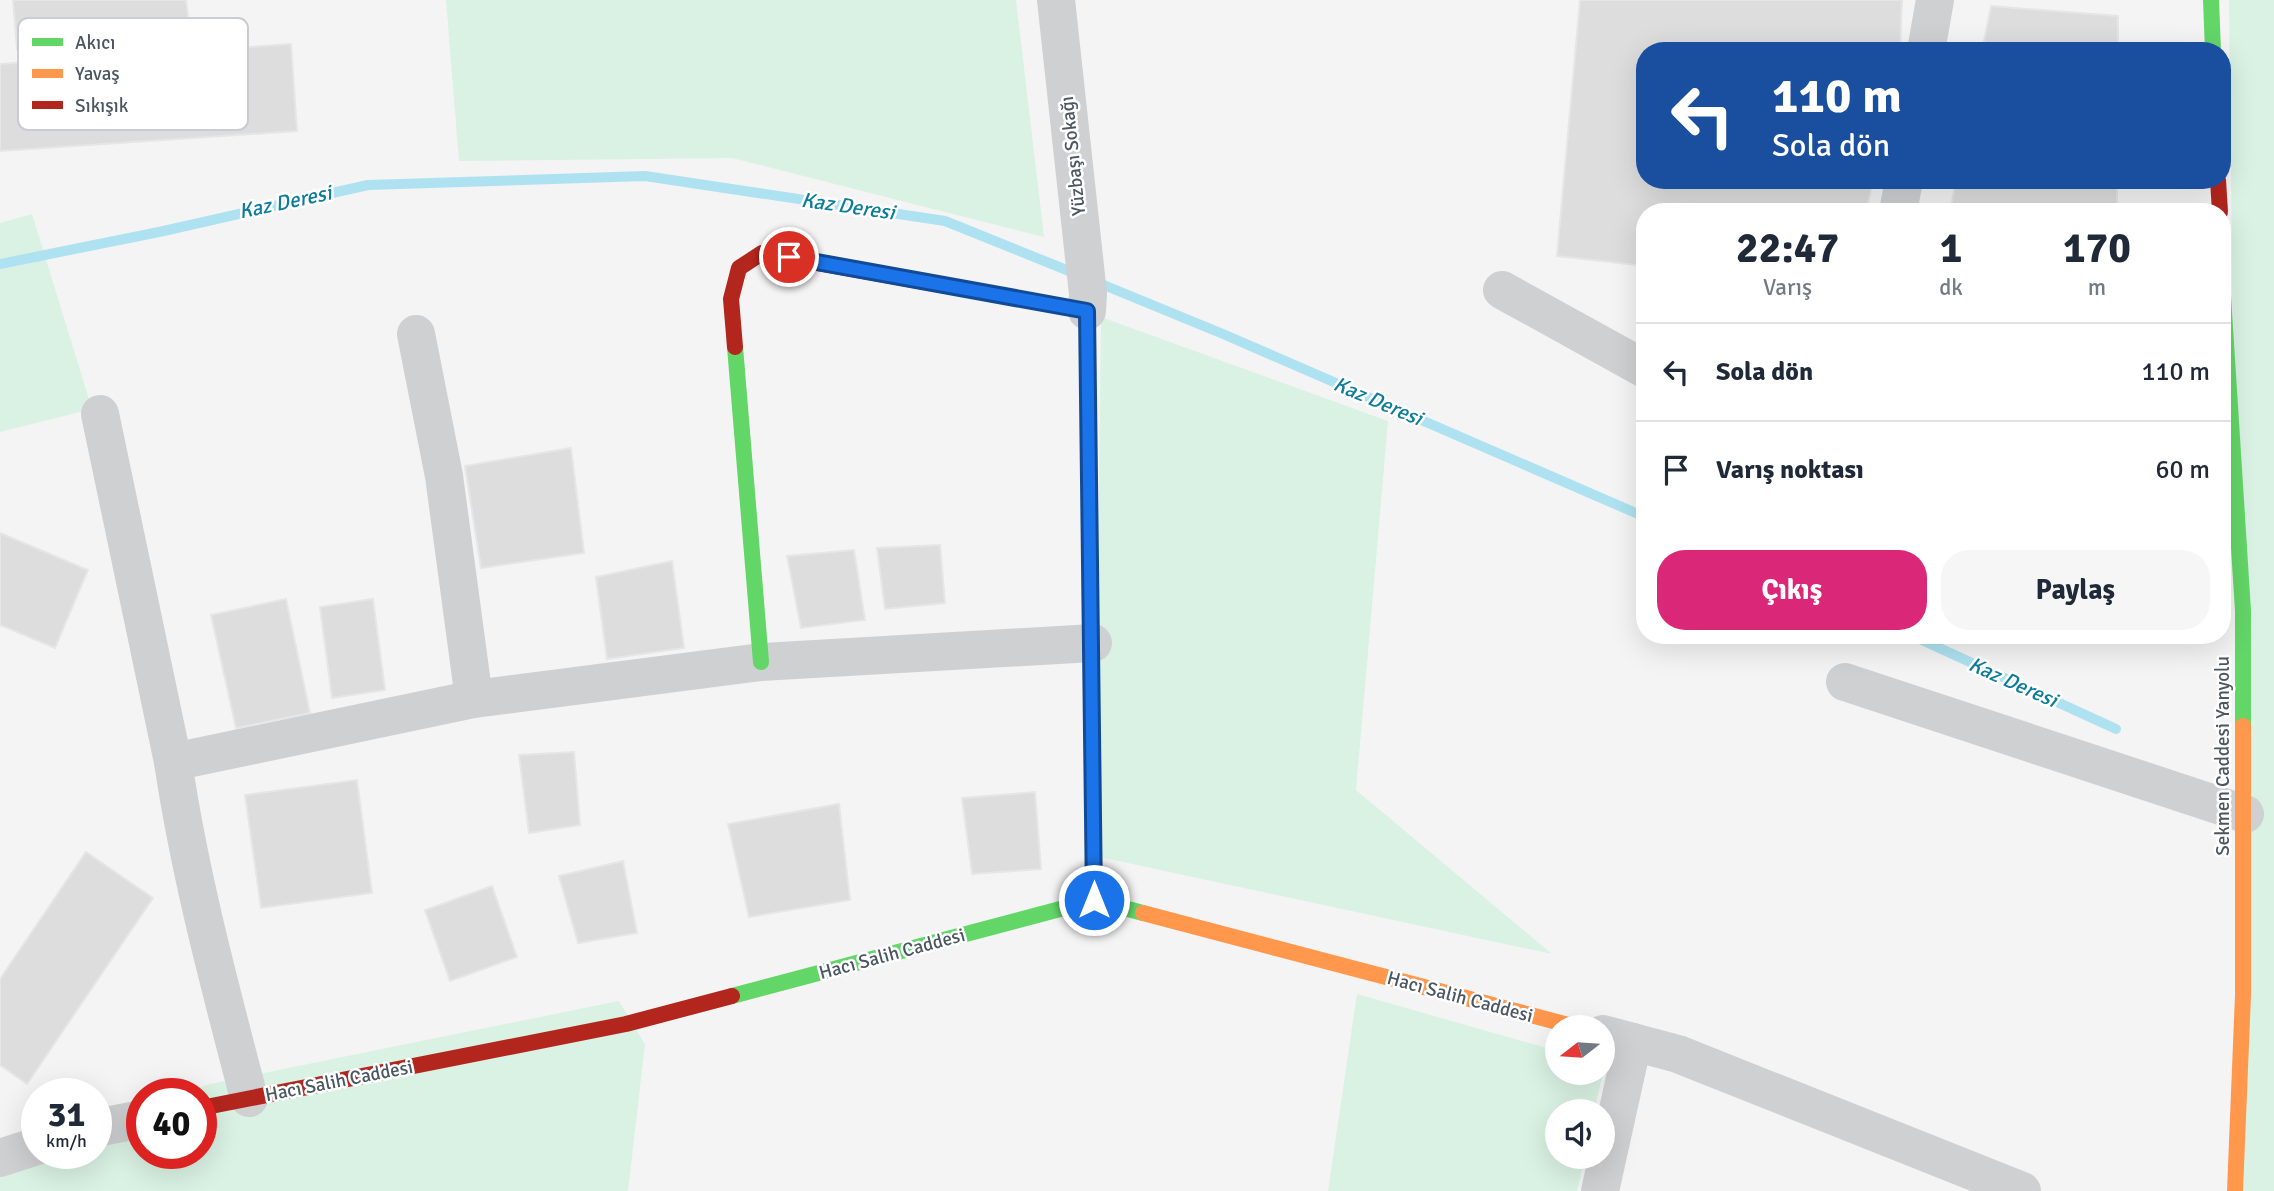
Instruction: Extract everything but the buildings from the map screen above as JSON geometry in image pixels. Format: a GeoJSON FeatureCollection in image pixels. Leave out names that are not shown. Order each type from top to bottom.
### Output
{"type":"FeatureCollection","features":[{"type":"Feature","properties":{"kind":"street","name":"Yüzbaşı Sokağı"},"geometry":{"type":"LineString","coordinates":[[1056,0],[1088,303]]}},
{"type":"Feature","properties":{"kind":"street"},"geometry":{"type":"LineString","coordinates":[[1928,42],[1935,0]]}},
{"type":"Feature","properties":{"kind":"street"},"geometry":{"type":"LineString","coordinates":[[2211,0],[2213,42]]}},
{"type":"Feature","properties":{"kind":"street"},"geometry":{"type":"LineString","coordinates":[[761,662],[731,299],[739,268],[762,253],[1088,303],[1094,900]]}},
{"type":"Feature","properties":{"kind":"street"},"geometry":{"type":"LineString","coordinates":[[1502,289],[1636,364]]}},
{"type":"Feature","properties":{"kind":"street"},"geometry":{"type":"LineString","coordinates":[[416,334],[444,476],[474,699]]}},
{"type":"Feature","properties":{"kind":"street"},"geometry":{"type":"LineString","coordinates":[[100,414],[173,762],[182,822],[206,931],[249,1098]]}},
{"type":"Feature","properties":{"kind":"street","name":"Sekmen Caddesi Yanyolu"},"geometry":{"type":"LineString","coordinates":[[2231,526],[2245,814],[2243,995],[2235,1191]]}},
{"type":"Feature","properties":{"kind":"street"},"geometry":{"type":"LineString","coordinates":[[173,762],[474,699],[761,662],[1093,643]]}},
{"type":"Feature","properties":{"kind":"street"},"geometry":{"type":"LineString","coordinates":[[1845,682],[2245,814]]}},
{"type":"Feature","properties":{"kind":"street","name":"Hacı Salih Caddesi"},"geometry":{"type":"LineString","coordinates":[[217,1105],[626,1024],[1094,900],[1545,1019]]}},
{"type":"Feature","properties":{"kind":"street"},"geometry":{"type":"LineString","coordinates":[[1600,1191],[1618,1038],[1678,1054],[2022,1191]]}},
{"type":"Feature","properties":{"kind":"street"},"geometry":{"type":"LineString","coordinates":[[0,1158],[21,1151]]}},
{"type":"Feature","properties":{"kind":"green space"},"geometry":{"type":"Polygon","coordinates":[[[446,0],[1016,0],[1044,237],[732,158],[459,161],[446,0]]]}},
{"type":"Feature","properties":{"kind":"green space"},"geometry":{"type":"Polygon","coordinates":[[[2229,0],[2274,0],[2274,1191],[2239,1191],[2229,0]]]}},
{"type":"Feature","properties":{"kind":"green space"},"geometry":{"type":"Polygon","coordinates":[[[32,214],[92,409],[0,432],[0,223],[32,214]]]}},
{"type":"Feature","properties":{"kind":"green space"},"geometry":{"type":"Polygon","coordinates":[[[1101,317],[1388,421],[1356,790],[1552,954],[1095,856],[1101,317]]]}},
{"type":"Feature","properties":{"kind":"green space"},"geometry":{"type":"Polygon","coordinates":[[[1357,994],[1545,1048],[1545,1085],[1600,1085],[1597,1099],[1545,1099],[1545,1169],[1582,1169],[1577,1191],[1328,1191],[1357,994]]]}},
{"type":"Feature","properties":{"kind":"green space"},"geometry":{"type":"Polygon","coordinates":[[[619,1001],[645,1044],[628,1191],[0,1191],[0,1154],[21,1154],[21,1169],[112,1169],[112,1117],[126,1112],[126,1169],[217,1169],[217,1083],[619,1001]]]}},
{"type":"Feature","properties":{"kind":"waterway","name":"Kaz Deresi"},"geometry":{"type":"LineString","coordinates":[[0,264],[368,185],[645,176],[945,221],[1079,275]]}},
{"type":"Feature","properties":{"kind":"waterway","name":"Kaz Deresi"},"geometry":{"type":"LineString","coordinates":[[1094,281],[1636,513]]}},
{"type":"Feature","properties":{"kind":"waterway","name":"Kaz Deresi"},"geometry":{"type":"LineString","coordinates":[[1931,644],[2116,729]]}},
{"type":"Feature","properties":{"kind":"traffic: fast"},"geometry":{"type":"LineString","coordinates":[[2211,0],[2213,42]]}},
{"type":"Feature","properties":{"kind":"traffic: fast"},"geometry":{"type":"LineString","coordinates":[[735,347],[761,662]]}},
{"type":"Feature","properties":{"kind":"traffic: fast"},"geometry":{"type":"LineString","coordinates":[[1088,398],[1094,900]]}},
{"type":"Feature","properties":{"kind":"traffic: fast"},"geometry":{"type":"LineString","coordinates":[[2231,422],[2243,611],[2243,726]]}},
{"type":"Feature","properties":{"kind":"traffic: fast"},"geometry":{"type":"LineString","coordinates":[[732,996],[1094,900],[1143,913]]}},
{"type":"Feature","properties":{"kind":"traffic: slow"},"geometry":{"type":"LineString","coordinates":[[2235,1191],[2243,995],[2243,726]]}},
{"type":"Feature","properties":{"kind":"traffic: slow"},"geometry":{"type":"LineString","coordinates":[[1143,913],[1545,1019]]}},
{"type":"Feature","properties":{"kind":"traffic: jam"},"geometry":{"type":"LineString","coordinates":[[2219,189],[2219,203]]}},
{"type":"Feature","properties":{"kind":"traffic: jam"},"geometry":{"type":"LineString","coordinates":[[735,347],[731,299],[739,268],[762,253],[1087,311],[1088,398]]}},
{"type":"Feature","properties":{"kind":"traffic: jam"},"geometry":{"type":"LineString","coordinates":[[217,1105],[626,1024],[732,996]]}},
{"type":"Feature","properties":{"kind":"route"},"geometry":{"type":"LineString","coordinates":[[789,257],[1087,311],[1094,900]]}}]}
